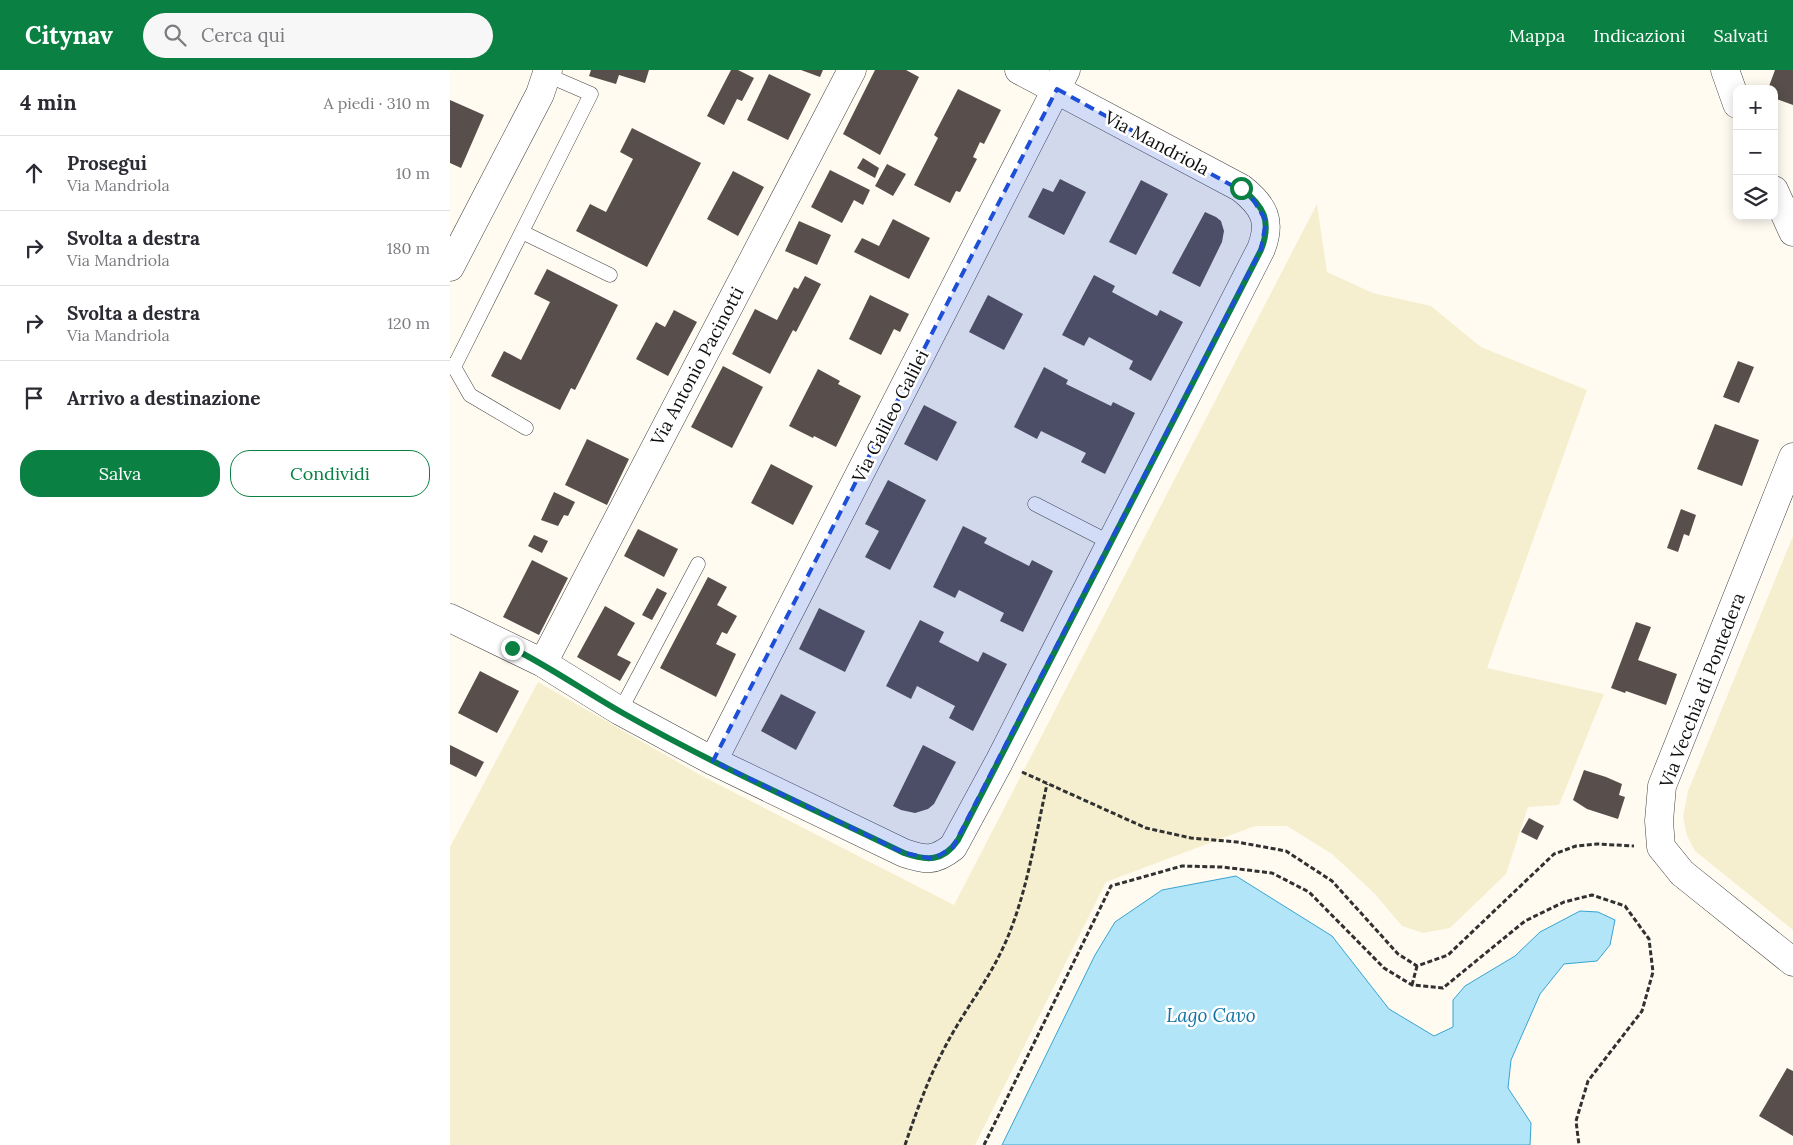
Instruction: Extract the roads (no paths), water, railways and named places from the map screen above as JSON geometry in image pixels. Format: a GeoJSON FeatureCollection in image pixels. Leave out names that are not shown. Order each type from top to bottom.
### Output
{"type":"FeatureCollection","features":[{"type":"Feature","properties":{"kind":"street","name":"Via Antonio Pacinotti"},"geometry":{"type":"LineString","coordinates":[[543,663],[852,70]]}},
{"type":"Feature","properties":{"kind":"street","name":"Via Mandriola"},"geometry":{"type":"LineString","coordinates":[[450,618],[543,663],[620,711],[713,761],[904,853],[932,859],[944,854],[953,847],[999,762],[1266,237],[1266,221],[1262,209],[1252,196],[1241,188],[1062,80],[1019,70]]}},
{"type":"Feature","properties":{"kind":"street"},"geometry":{"type":"LineString","coordinates":[[1725,70],[1733,93]]}},
{"type":"Feature","properties":{"kind":"street"},"geometry":{"type":"LineString","coordinates":[[450,267],[540,94],[548,72]]}},
{"type":"Feature","properties":{"kind":"street","name":"Via Galileo Galilei"},"geometry":{"type":"LineString","coordinates":[[713,761],[1062,80]]}},
{"type":"Feature","properties":{"kind":"street"},"geometry":{"type":"LineString","coordinates":[[1778,199],[1793,232]]}},
{"type":"Feature","properties":{"kind":"street","name":"Via Vecchia di Pontedera"},"geometry":{"type":"LineString","coordinates":[[1793,457],[1662,786],[1659,821],[1662,848],[1682,873],[1793,962]]}},
{"type":"Feature","properties":{"kind":"lane"},"geometry":{"type":"LineString","coordinates":[[526,428],[470,395],[452,366],[591,94],[548,72]]}},
{"type":"Feature","properties":{"kind":"lane"},"geometry":{"type":"LineString","coordinates":[[522,232],[610,275]]}},
{"type":"Feature","properties":{"kind":"lane"},"geometry":{"type":"LineString","coordinates":[[1035,504],[1111,542]]}},
{"type":"Feature","properties":{"kind":"lane"},"geometry":{"type":"LineString","coordinates":[[620,711],[698,564]]}},
{"type":"Feature","properties":{"kind":"water","name":"Lago Cavo"},"geometry":{"type":"Polygon","coordinates":[[[1236,876],[1332,936],[1389,1009],[1434,1036],[1453,1027],[1453,1000],[1465,986],[1515,956],[1540,932],[1580,911],[1598,912],[1615,920],[1610,945],[1597,961],[1564,964],[1540,994],[1511,1060],[1508,1088],[1531,1123],[1530,1145],[1002,1145],[1095,955],[1115,922],[1162,890],[1236,876]]]}}]}
